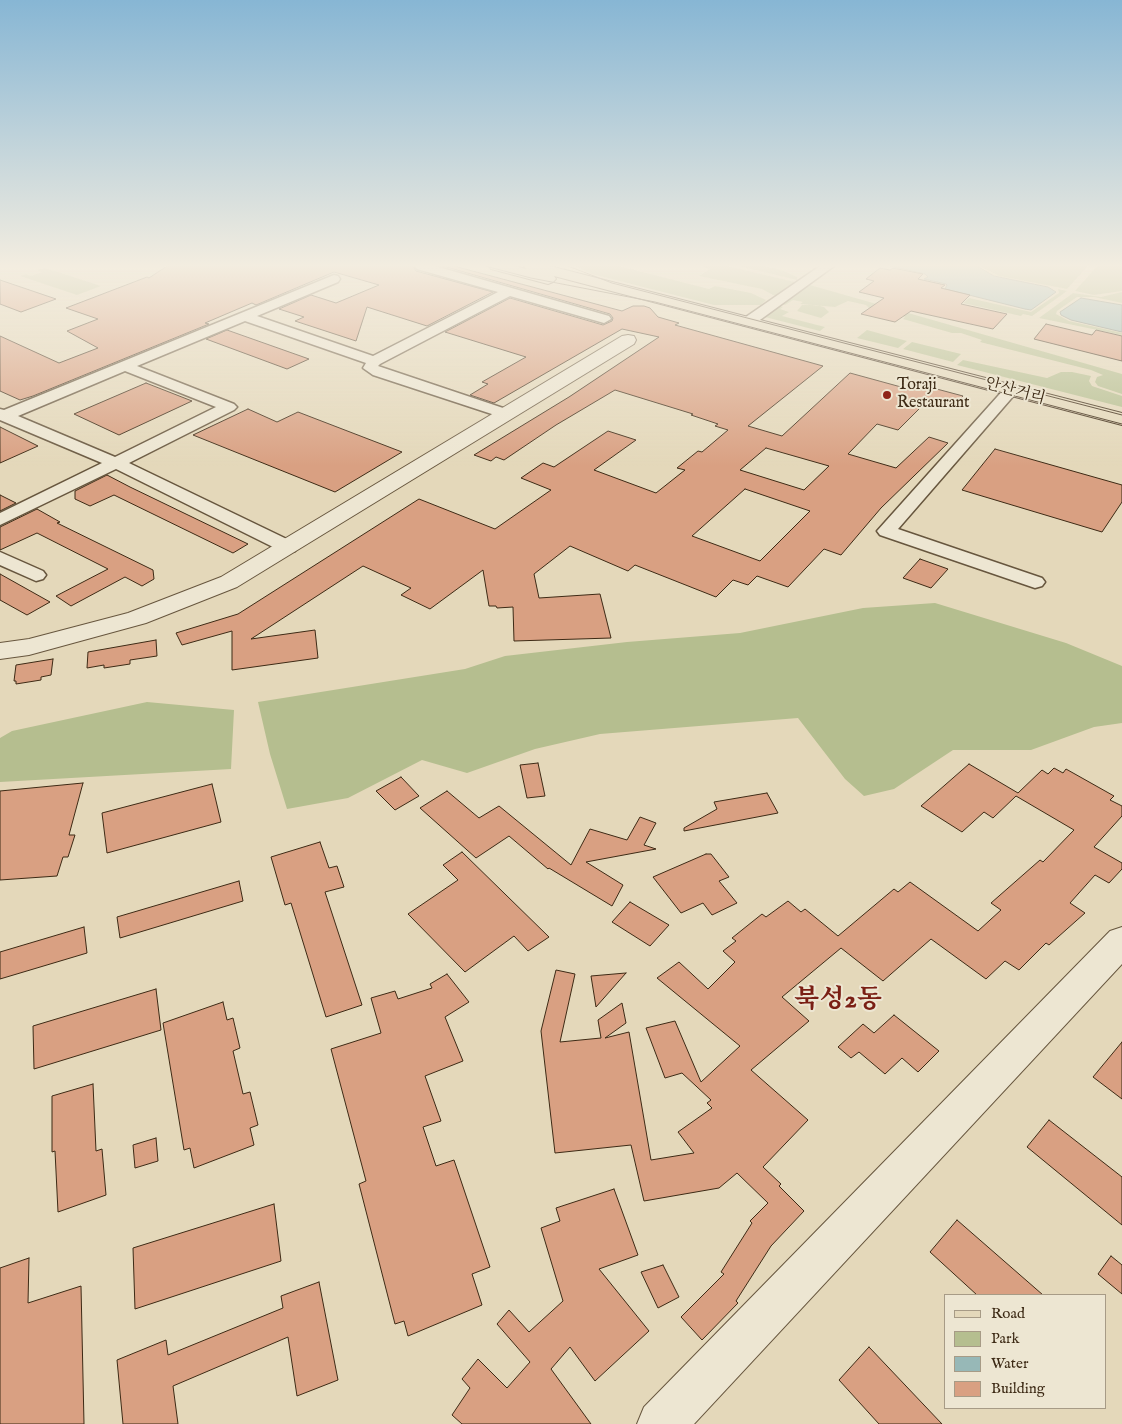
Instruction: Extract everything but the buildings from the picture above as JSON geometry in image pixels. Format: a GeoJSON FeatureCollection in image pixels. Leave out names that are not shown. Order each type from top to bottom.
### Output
{"type":"FeatureCollection","features":[{"type":"Feature","properties":{"kind":"main road","name":"안산거리"},"geometry":{"type":"LineString","coordinates":[[788,332],[1122,419]]}},
{"type":"Feature","properties":{"kind":"street"},"geometry":{"type":"LineString","coordinates":[[2,415],[125,366],[196,332]]}},
{"type":"Feature","properties":{"kind":"street"},"geometry":{"type":"LineString","coordinates":[[290,332],[374,362]]}},
{"type":"Feature","properties":{"kind":"street"},"geometry":{"type":"LineString","coordinates":[[431,332],[374,362],[370,368],[507,414]]}},
{"type":"Feature","properties":{"kind":"street"},"geometry":{"type":"LineString","coordinates":[[0,651],[29,646],[137,618],[229,582],[628,340]]}},
{"type":"Feature","properties":{"kind":"street"},"geometry":{"type":"LineString","coordinates":[[0,520],[229,407],[125,366]]}},
{"type":"Feature","properties":{"kind":"street"},"geometry":{"type":"LineString","coordinates":[[1010,390],[886,531],[1035,582]]}},
{"type":"Feature","properties":{"kind":"street"},"geometry":{"type":"LineString","coordinates":[[2,415],[116,463],[288,547]]}},
{"type":"Feature","properties":{"kind":"street"},"geometry":{"type":"LineString","coordinates":[[0,558],[36,575]]}},
{"type":"Feature","properties":{"kind":"street"},"geometry":{"type":"LineString","coordinates":[[661,1424],[1122,941]]}},
{"type":"Feature","properties":{"kind":"green space"},"geometry":{"type":"Polygon","coordinates":[[[864,332],[876,332],[907,341],[898,348],[857,338],[864,332]]]}},
{"type":"Feature","properties":{"kind":"green space"},"geometry":{"type":"Polygon","coordinates":[[[950,332],[976,332],[1122,374],[1122,394],[1098,386],[1095,382],[1097,377],[1103,375],[1091,370],[980,342],[982,340],[961,333],[950,332]]]}},
{"type":"Feature","properties":{"kind":"green space"},"geometry":{"type":"Polygon","coordinates":[[[912,342],[961,354],[953,362],[903,349],[912,342]]]}},
{"type":"Feature","properties":{"kind":"green space"},"geometry":{"type":"Polygon","coordinates":[[[963,360],[1047,378],[1061,372],[1091,376],[1089,381],[1092,386],[1122,396],[1122,407],[957,365],[963,360]]]}},
{"type":"Feature","properties":{"kind":"green space"},"geometry":{"type":"Polygon","coordinates":[[[935,603],[1066,643],[1122,666],[1122,723],[1094,727],[1031,750],[953,750],[894,789],[864,796],[845,779],[798,718],[600,734],[535,749],[467,773],[422,760],[348,798],[287,809],[270,754],[258,702],[465,669],[505,656],[627,642],[740,633],[863,608],[935,603]]]}},
{"type":"Feature","properties":{"kind":"green space"},"geometry":{"type":"Polygon","coordinates":[[[147,702],[234,710],[231,769],[0,782],[0,738],[12,731],[147,702]]]}},
{"type":"Feature","properties":{"kind":"tram line"},"geometry":{"type":"LineString","coordinates":[[772,332],[1122,424]]}},
{"type":"Feature","properties":{"kind":"tram line"},"geometry":{"type":"LineString","coordinates":[[803,332],[1122,415]]}},
{"type":"Feature","properties":{"kind":"place","name":"Toraji Restaurant"},"geometry":{"type":"Point","coordinates":[887,395]}},
{"type":"Feature","properties":{"kind":"district","name":"북성2동"},"geometry":{"type":"Point","coordinates":[838,1002]}}]}
